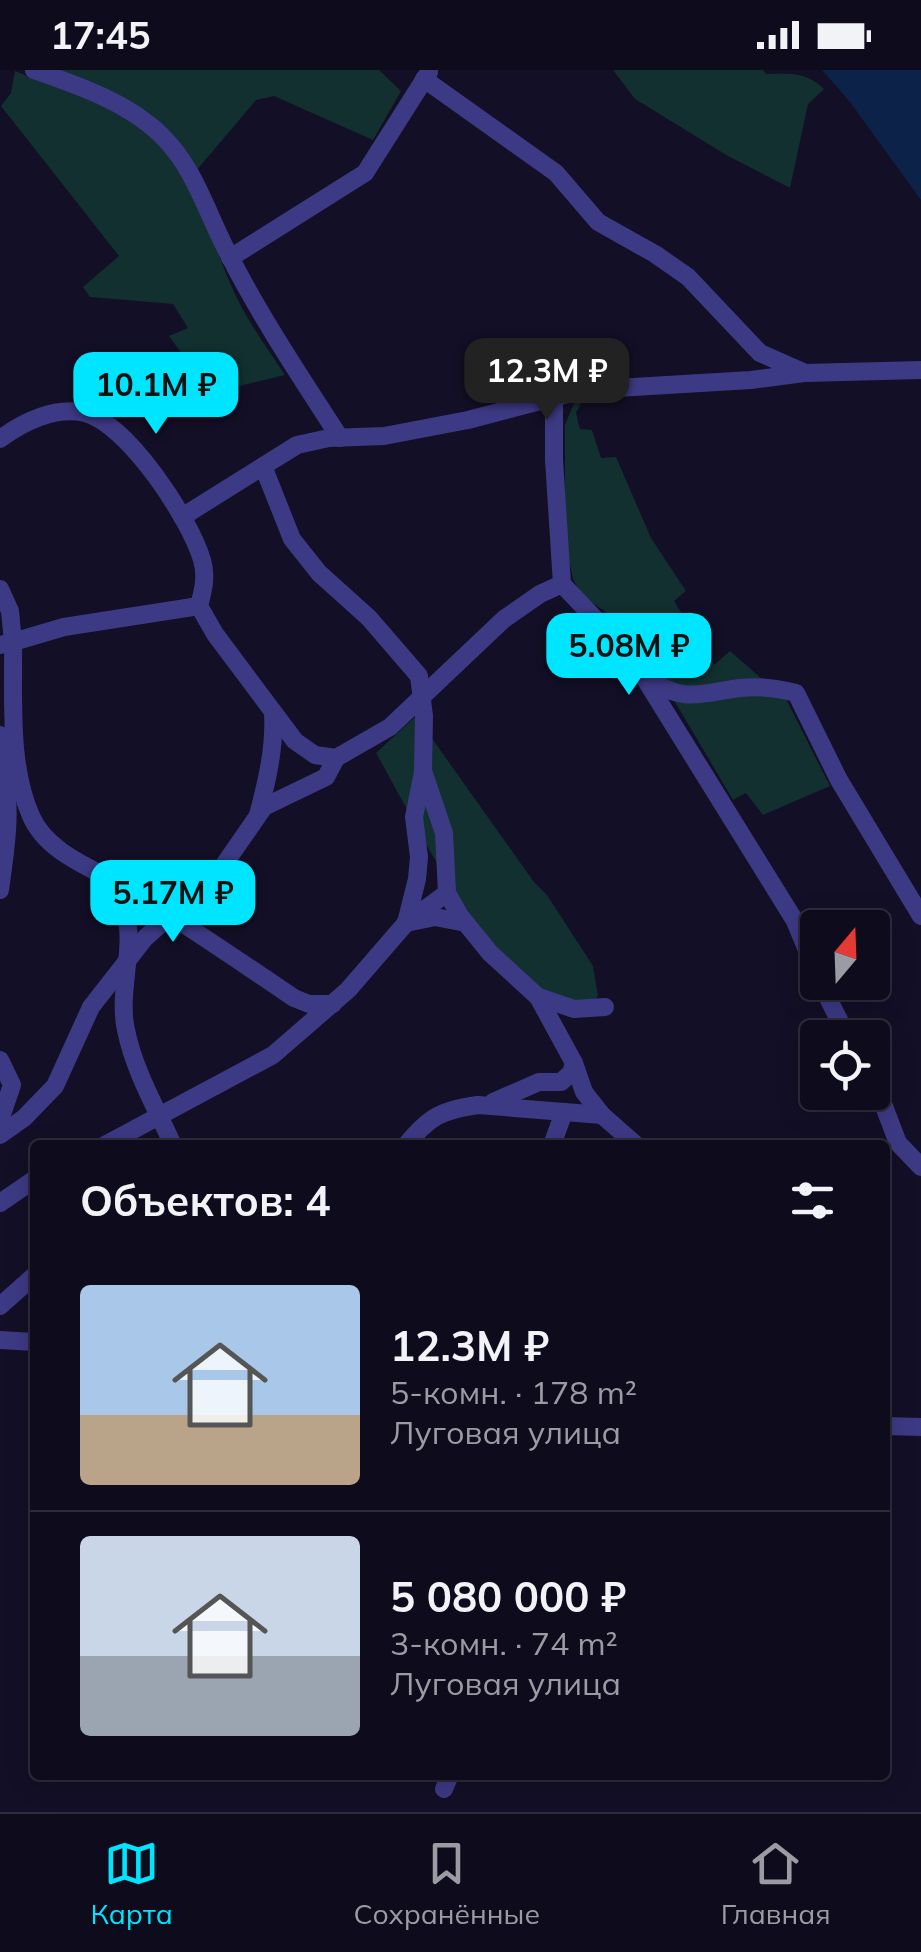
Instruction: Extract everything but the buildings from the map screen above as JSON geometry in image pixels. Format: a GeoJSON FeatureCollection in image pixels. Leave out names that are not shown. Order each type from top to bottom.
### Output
{"type":"FeatureCollection","features":[{"type":"Feature","properties":{"kind":"street"},"geometry":{"type":"LineString","coordinates":[[34,70],[129,111],[162,136],[189,171],[230,258],[340,438]]}},
{"type":"Feature","properties":{"kind":"street"},"geometry":{"type":"LineString","coordinates":[[230,258],[365,173],[427,74],[556,172],[598,222],[688,277],[760,352],[804,373]]}},
{"type":"Feature","properties":{"kind":"street"},"geometry":{"type":"LineString","coordinates":[[182,517],[297,445],[384,436],[583,390],[804,373],[921,370]]}},
{"type":"Feature","properties":{"kind":"street"},"geometry":{"type":"LineString","coordinates":[[554,397],[562,584],[643,674],[800,933]]}},
{"type":"Feature","properties":{"kind":"street"},"geometry":{"type":"LineString","coordinates":[[0,439],[16,428],[71,412],[95,417],[140,456],[182,517],[202,560],[200,606],[214,634],[295,741],[315,755],[336,758],[390,727],[504,619],[562,584]]}},
{"type":"Feature","properties":{"kind":"street"},"geometry":{"type":"LineString","coordinates":[[262,466],[292,540],[404,655],[419,676],[423,772],[414,816],[418,868],[406,923]]}},
{"type":"Feature","properties":{"kind":"street"},"geometry":{"type":"LineString","coordinates":[[0,589],[10,612],[3,776],[5,855],[0,890]]}},
{"type":"Feature","properties":{"kind":"street"},"geometry":{"type":"LineString","coordinates":[[6,643],[64,627],[200,606]]}},
{"type":"Feature","properties":{"kind":"street"},"geometry":{"type":"LineString","coordinates":[[643,674],[662,688],[688,695],[755,687],[796,693],[839,780],[921,916]]}},
{"type":"Feature","properties":{"kind":"street"},"geometry":{"type":"LineString","coordinates":[[258,816],[275,730],[273,712]]}},
{"type":"Feature","properties":{"kind":"street"},"geometry":{"type":"LineString","coordinates":[[5,731],[17,760],[32,820]]}},
{"type":"Feature","properties":{"kind":"street"},"geometry":{"type":"LineString","coordinates":[[0,1135],[24,1118],[55,1086],[91,1007],[126,961],[234,854],[264,807],[326,777],[336,758]]}},
{"type":"Feature","properties":{"kind":"street"},"geometry":{"type":"LineString","coordinates":[[423,772],[444,833],[447,893],[466,923],[503,966],[549,1011],[584,1092],[602,1115],[630,1140]]}},
{"type":"Feature","properties":{"kind":"street"},"geometry":{"type":"LineString","coordinates":[[3,776],[52,842],[301,1002],[332,1004]]}},
{"type":"Feature","properties":{"kind":"street"},"geometry":{"type":"LineString","coordinates":[[111,879],[164,892],[206,885]]}},
{"type":"Feature","properties":{"kind":"street"},"geometry":{"type":"LineString","coordinates":[[111,879],[122,904],[128,935],[123,1000],[126,1033],[171,1140]]}},
{"type":"Feature","properties":{"kind":"street"},"geometry":{"type":"LineString","coordinates":[[116,1140],[256,1067],[332,1004],[406,923],[447,893]]}},
{"type":"Feature","properties":{"kind":"street"},"geometry":{"type":"LineString","coordinates":[[406,923],[434,917],[466,923]]}},
{"type":"Feature","properties":{"kind":"street"},"geometry":{"type":"LineString","coordinates":[[538,997],[574,1009],[605,1007]]}},
{"type":"Feature","properties":{"kind":"street"},"geometry":{"type":"LineString","coordinates":[[0,1060],[12,1085],[0,1120]]}},
{"type":"Feature","properties":{"kind":"street"},"geometry":{"type":"LineString","coordinates":[[410,1140],[426,1121],[440,1113],[501,1101],[539,1082],[560,1082],[571,1073],[574,1064]]}},
{"type":"Feature","properties":{"kind":"street"},"geometry":{"type":"LineString","coordinates":[[478,1105],[602,1115]]}},
{"type":"Feature","properties":{"kind":"street"},"geometry":{"type":"LineString","coordinates":[[885,1110],[898,1143],[921,1166]]}},
{"type":"Feature","properties":{"kind":"street"},"geometry":{"type":"LineString","coordinates":[[554,1140],[564,1112]]}},
{"type":"Feature","properties":{"kind":"street"},"geometry":{"type":"LineString","coordinates":[[0,1203],[30,1182]]}},
{"type":"Feature","properties":{"kind":"street"},"geometry":{"type":"LineString","coordinates":[[0,1306],[30,1280]]}},
{"type":"Feature","properties":{"kind":"street"},"geometry":{"type":"LineString","coordinates":[[0,1340],[30,1342]]}},
{"type":"Feature","properties":{"kind":"street"},"geometry":{"type":"LineString","coordinates":[[890,1426],[921,1427]]}},
{"type":"Feature","properties":{"kind":"green space"},"geometry":{"type":"Polygon","coordinates":[[[57,70],[379,70],[401,91],[373,140],[274,96],[256,100],[196,171],[151,114],[57,70]]]}},
{"type":"Feature","properties":{"kind":"green space"},"geometry":{"type":"Polygon","coordinates":[[[613,70],[763,70],[766,74],[797,75],[817,83],[824,89],[808,104],[790,188],[728,156],[635,99],[613,70]]]}},
{"type":"Feature","properties":{"kind":"green space"},"geometry":{"type":"Polygon","coordinates":[[[15,71],[121,115],[168,152],[193,192],[240,304],[285,375],[232,388],[191,366],[169,336],[188,328],[173,304],[90,297],[83,287],[119,256],[1,106],[11,93],[15,71]]]}},
{"type":"Feature","properties":{"kind":"green space"},"geometry":{"type":"Polygon","coordinates":[[[583,399],[576,413],[580,429],[592,430],[601,458],[616,457],[651,538],[686,591],[674,601],[714,665],[730,651],[787,701],[830,786],[763,815],[746,793],[733,800],[645,651],[609,614],[583,597],[573,579],[565,541],[565,425],[574,403],[583,399]]]}},
{"type":"Feature","properties":{"kind":"green space"},"geometry":{"type":"Polygon","coordinates":[[[416,716],[547,895],[593,966],[598,996],[592,1003],[553,998],[522,975],[473,919],[450,885],[376,753],[416,716]]]}},
{"type":"Feature","properties":{"kind":"water"},"geometry":{"type":"Polygon","coordinates":[[[822,70],[921,70],[921,200],[850,102],[822,70]]]}}]}
